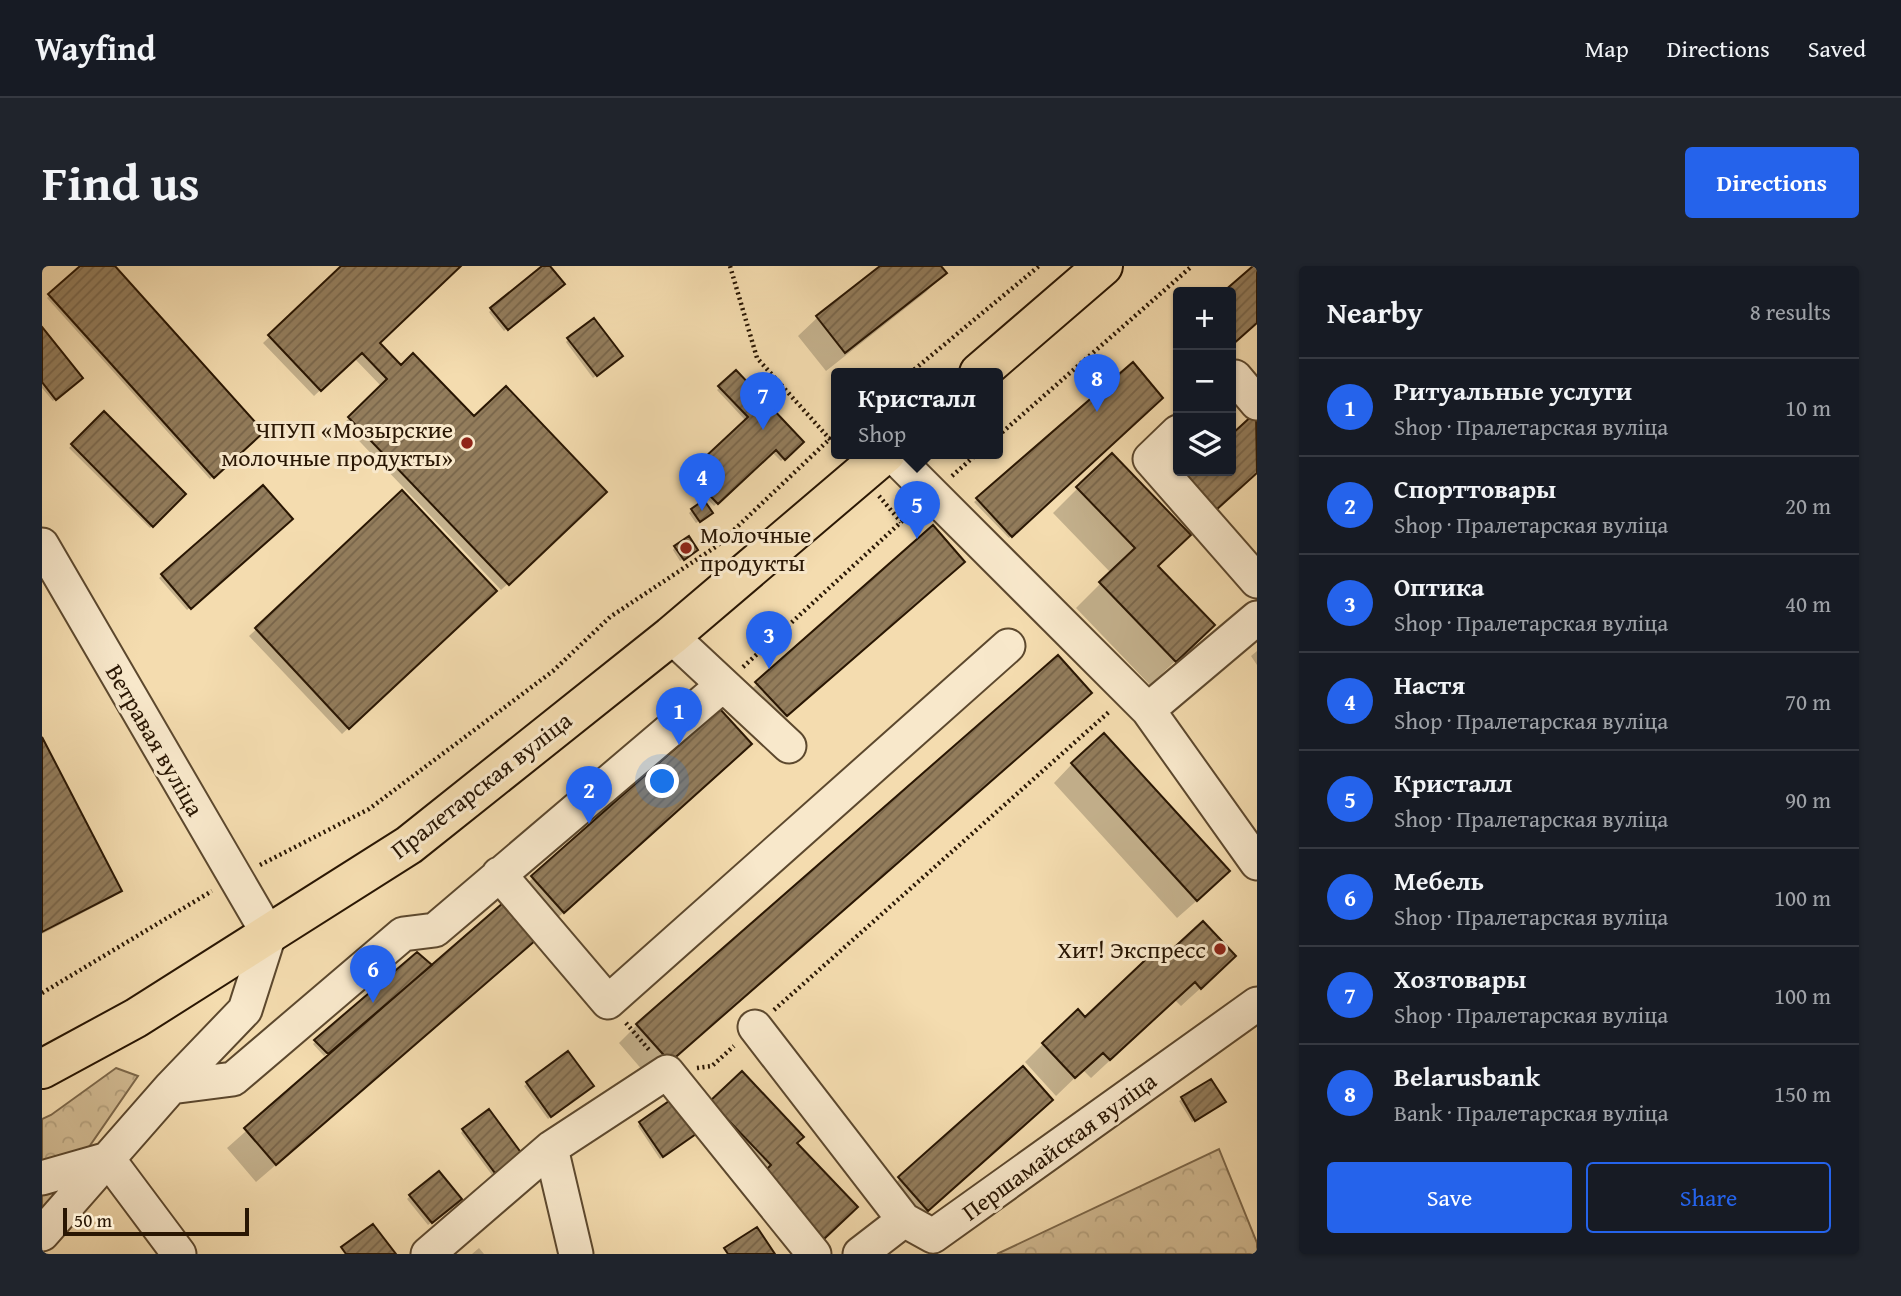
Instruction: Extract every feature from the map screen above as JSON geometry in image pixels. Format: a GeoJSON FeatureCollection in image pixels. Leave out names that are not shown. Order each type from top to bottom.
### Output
{"type":"FeatureCollection","features":[{"type":"Feature","properties":{"kind":"main road"},"geometry":{"type":"LineString","coordinates":[[985,368],[1103,266]]}},
{"type":"Feature","properties":{"kind":"main road","name":"Пралетарская вуліца"},"geometry":{"type":"LineString","coordinates":[[42,1069],[136,1018],[410,845],[671,636],[879,459]]}},
{"type":"Feature","properties":{"kind":"street"},"geometry":{"type":"LineString","coordinates":[[1236,378],[1257,403]]}},
{"type":"Feature","properties":{"kind":"street"},"geometry":{"type":"LineString","coordinates":[[1173,437],[1150,459],[1257,581]]}},
{"type":"Feature","properties":{"kind":"street"},"geometry":{"type":"LineString","coordinates":[[897,459],[1140,701],[1257,863]]}},
{"type":"Feature","properties":{"kind":"street","name":"Ветравая вуліца"},"geometry":{"type":"LineString","coordinates":[[42,545],[269,935]]}},
{"type":"Feature","properties":{"kind":"street"},"geometry":{"type":"LineString","coordinates":[[1140,701],[1257,618]]}},
{"type":"Feature","properties":{"kind":"street"},"geometry":{"type":"LineString","coordinates":[[671,636],[789,746]]}},
{"type":"Feature","properties":{"kind":"street"},"geometry":{"type":"LineString","coordinates":[[499,874],[608,1002],[1008,646]]}},
{"type":"Feature","properties":{"kind":"street"},"geometry":{"type":"LineString","coordinates":[[171,1087],[233,1079],[403,934],[435,930],[723,685]]}},
{"type":"Feature","properties":{"kind":"street"},"geometry":{"type":"LineString","coordinates":[[42,1234],[171,1087],[245,1010],[269,935]]}},
{"type":"Feature","properties":{"kind":"street","name":"Першамайская вуліца"},"geometry":{"type":"LineString","coordinates":[[904,1220],[933,1236],[1257,1004]]}},
{"type":"Feature","properties":{"kind":"street"},"geometry":{"type":"LineString","coordinates":[[755,1027],[904,1220],[860,1254]]}},
{"type":"Feature","properties":{"kind":"street"},"geometry":{"type":"LineString","coordinates":[[428,1254],[551,1149],[667,1072],[814,1254]]}},
{"type":"Feature","properties":{"kind":"street"},"geometry":{"type":"LineString","coordinates":[[551,1149],[576,1254]]}},
{"type":"Feature","properties":{"kind":"street"},"geometry":{"type":"LineString","coordinates":[[42,1178],[108,1159]]}},
{"type":"Feature","properties":{"kind":"street"},"geometry":{"type":"LineString","coordinates":[[108,1159],[179,1254]]}},
{"type":"Feature","properties":{"kind":"path"},"geometry":{"type":"LineString","coordinates":[[42,993],[235,878],[369,809],[553,671],[610,617],[717,547],[830,438],[757,358],[730,266]]}},
{"type":"Feature","properties":{"kind":"path"},"geometry":{"type":"LineString","coordinates":[[916,368],[1039,266]]}},
{"type":"Feature","properties":{"kind":"path"},"geometry":{"type":"LineString","coordinates":[[1003,432],[1192,266]]}},
{"type":"Feature","properties":{"kind":"path"},"geometry":{"type":"LineString","coordinates":[[723,685],[971,459]]}},
{"type":"Feature","properties":{"kind":"path"},"geometry":{"type":"LineString","coordinates":[[608,1002],[667,1072],[712,1066],[1140,701]]}},
{"type":"Feature","properties":{"kind":"green space"},"geometry":{"type":"Polygon","coordinates":[[[116,1068],[138,1076],[42,1211],[42,1119],[116,1068]]]}},
{"type":"Feature","properties":{"kind":"green space"},"geometry":{"type":"Polygon","coordinates":[[[1219,1149],[1257,1243],[1257,1254],[997,1254],[1219,1149]]]}},
{"type":"Feature","properties":{"kind":"building"},"geometry":{"type":"Polygon","coordinates":[[[80,266],[115,266],[264,432],[214,478],[48,294],[80,266]]]}},
{"type":"Feature","properties":{"kind":"building","name":"ЧПУП «Мозырские молочные продукты»"},"geometry":{"type":"Polygon","coordinates":[[[341,266],[461,266],[380,343],[401,365],[413,353],[474,416],[506,386],[607,492],[509,585],[348,417],[387,379],[362,353],[321,391],[268,335],[341,266]]]}},
{"type":"Feature","properties":{"kind":"building"},"geometry":{"type":"Polygon","coordinates":[[[542,266],[550,266],[565,284],[508,330],[490,308],[542,266]]]}},
{"type":"Feature","properties":{"kind":"building"},"geometry":{"type":"Polygon","coordinates":[[[880,266],[941,266],[947,273],[845,353],[816,316],[880,266]]]}},
{"type":"Feature","properties":{"kind":"building"},"geometry":{"type":"Polygon","coordinates":[[[1253,266],[1257,266],[1257,323],[1236,342],[1236,287],[1229,287],[1253,266]]]}},
{"type":"Feature","properties":{"kind":"building"},"geometry":{"type":"Polygon","coordinates":[[[594,318],[623,356],[597,376],[567,338],[594,318]]]}},
{"type":"Feature","properties":{"kind":"building"},"geometry":{"type":"Polygon","coordinates":[[[42,327],[83,378],[56,400],[42,382],[42,327]]]}},
{"type":"Feature","properties":{"kind":"building"},"geometry":{"type":"Polygon","coordinates":[[[1133,362],[1163,398],[1012,537],[976,498],[1133,362]]]}},
{"type":"Feature","properties":{"kind":"building"},"geometry":{"type":"Polygon","coordinates":[[[736,370],[804,442],[785,460],[776,450],[718,504],[688,473],[748,417],[718,386],[736,370]]]}},
{"type":"Feature","properties":{"kind":"building"},"geometry":{"type":"Polygon","coordinates":[[[104,411],[186,494],[153,527],[71,444],[104,411]]]}},
{"type":"Feature","properties":{"kind":"building"},"geometry":{"type":"Polygon","coordinates":[[[1256,412],[1257,473],[1215,511],[1185,477],[1236,476],[1236,430],[1256,412]]]}},
{"type":"Feature","properties":{"kind":"building"},"geometry":{"type":"Polygon","coordinates":[[[1112,453],[1191,535],[1158,566],[1215,625],[1176,662],[1099,582],[1135,548],[1076,487],[1112,453]]]}},
{"type":"Feature","properties":{"kind":"building"},"geometry":{"type":"Polygon","coordinates":[[[263,485],[293,519],[191,609],[161,574],[263,485]]]}},
{"type":"Feature","properties":{"kind":"building"},"geometry":{"type":"Polygon","coordinates":[[[402,490],[497,591],[349,729],[255,628],[402,490]]]}},
{"type":"Feature","properties":{"kind":"building"},"geometry":{"type":"Polygon","coordinates":[[[704,500],[713,513],[700,522],[691,509],[704,500]]]}},
{"type":"Feature","properties":{"kind":"building"},"geometry":{"type":"Polygon","coordinates":[[[933,525],[965,562],[787,716],[755,682],[933,525]]]}},
{"type":"Feature","properties":{"kind":"building","name":"Молочные продукты"},"geometry":{"type":"Polygon","coordinates":[[[689,536],[698,550],[684,560],[674,546],[689,536]]]}},
{"type":"Feature","properties":{"kind":"building"},"geometry":{"type":"Polygon","coordinates":[[[1058,655],[1092,693],[670,1062],[636,1024],[1058,655]]]}},
{"type":"Feature","properties":{"kind":"building"},"geometry":{"type":"Polygon","coordinates":[[[720,709],[752,744],[564,913],[531,876],[720,709]]]}},
{"type":"Feature","properties":{"kind":"building"},"geometry":{"type":"Polygon","coordinates":[[[1104,733],[1230,871],[1197,901],[1071,763],[1104,733]]]}},
{"type":"Feature","properties":{"kind":"building"},"geometry":{"type":"Polygon","coordinates":[[[42,737],[122,891],[42,932],[42,737]]]}},
{"type":"Feature","properties":{"kind":"building"},"geometry":{"type":"Polygon","coordinates":[[[503,903],[536,940],[276,1165],[244,1128],[503,903]]]}},
{"type":"Feature","properties":{"kind":"building"},"geometry":{"type":"Polygon","coordinates":[[[1203,921],[1236,956],[1201,989],[1195,982],[1110,1060],[1103,1053],[1075,1078],[1042,1043],[1078,1009],[1085,1017],[1159,947],[1166,955],[1203,921]]]}},
{"type":"Feature","properties":{"kind":"building"},"geometry":{"type":"Polygon","coordinates":[[[417,952],[432,965],[328,1054],[314,1040],[417,952]]]}},
{"type":"Feature","properties":{"kind":"building"},"geometry":{"type":"Polygon","coordinates":[[[568,1051],[594,1086],[551,1117],[526,1082],[568,1051]]]}},
{"type":"Feature","properties":{"kind":"building"},"geometry":{"type":"Polygon","coordinates":[[[1023,1066],[1053,1100],[928,1211],[898,1177],[1023,1066]]]}},
{"type":"Feature","properties":{"kind":"building"},"geometry":{"type":"Polygon","coordinates":[[[742,1071],[804,1137],[797,1143],[858,1207],[824,1239],[763,1173],[771,1165],[710,1101],[742,1071]]]}},
{"type":"Feature","properties":{"kind":"building"},"geometry":{"type":"Polygon","coordinates":[[[1211,1079],[1226,1102],[1195,1121],[1181,1097],[1211,1079]]]}},
{"type":"Feature","properties":{"kind":"building"},"geometry":{"type":"Polygon","coordinates":[[[672,1099],[696,1134],[663,1157],[639,1122],[672,1099]]]}},
{"type":"Feature","properties":{"kind":"building"},"geometry":{"type":"Polygon","coordinates":[[[489,1109],[522,1154],[495,1173],[462,1129],[489,1109]]]}},
{"type":"Feature","properties":{"kind":"building"},"geometry":{"type":"Polygon","coordinates":[[[439,1171],[462,1199],[432,1223],[409,1195],[439,1171]]]}},
{"type":"Feature","properties":{"kind":"building"},"geometry":{"type":"Polygon","coordinates":[[[373,1224],[396,1254],[346,1254],[341,1247],[373,1224]]]}},
{"type":"Feature","properties":{"kind":"building"},"geometry":{"type":"Polygon","coordinates":[[[757,1227],[775,1254],[728,1254],[724,1248],[757,1227]]]}},
{"type":"Feature","properties":{"kind":"place","name":"Belarusbank"},"geometry":{"type":"Point","coordinates":[1097,412]}},
{"type":"Feature","properties":{"kind":"place","name":"Хозтовары"},"geometry":{"type":"Point","coordinates":[763,430]}},
{"type":"Feature","properties":{"kind":"place","name":"ЧПУП «Мозырские молочные продукты»"},"geometry":{"type":"Point","coordinates":[467,443]}},
{"type":"Feature","properties":{"kind":"place","name":"Настя"},"geometry":{"type":"Point","coordinates":[702,511]}},
{"type":"Feature","properties":{"kind":"place","name":"Кристалл"},"geometry":{"type":"Point","coordinates":[917,539]}},
{"type":"Feature","properties":{"kind":"place","name":"Молочные продукты"},"geometry":{"type":"Point","coordinates":[686,548]}},
{"type":"Feature","properties":{"kind":"place","name":"Оптика"},"geometry":{"type":"Point","coordinates":[769,669]}},
{"type":"Feature","properties":{"kind":"place","name":"Ритуальные услуги"},"geometry":{"type":"Point","coordinates":[679,745]}},
{"type":"Feature","properties":{"kind":"place","name":"Спорттовары"},"geometry":{"type":"Point","coordinates":[589,824]}},
{"type":"Feature","properties":{"kind":"place","name":"Хит! Экспресс"},"geometry":{"type":"Point","coordinates":[1220,949]}},
{"type":"Feature","properties":{"kind":"place","name":"Мебель"},"geometry":{"type":"Point","coordinates":[373,1003]}}]}
